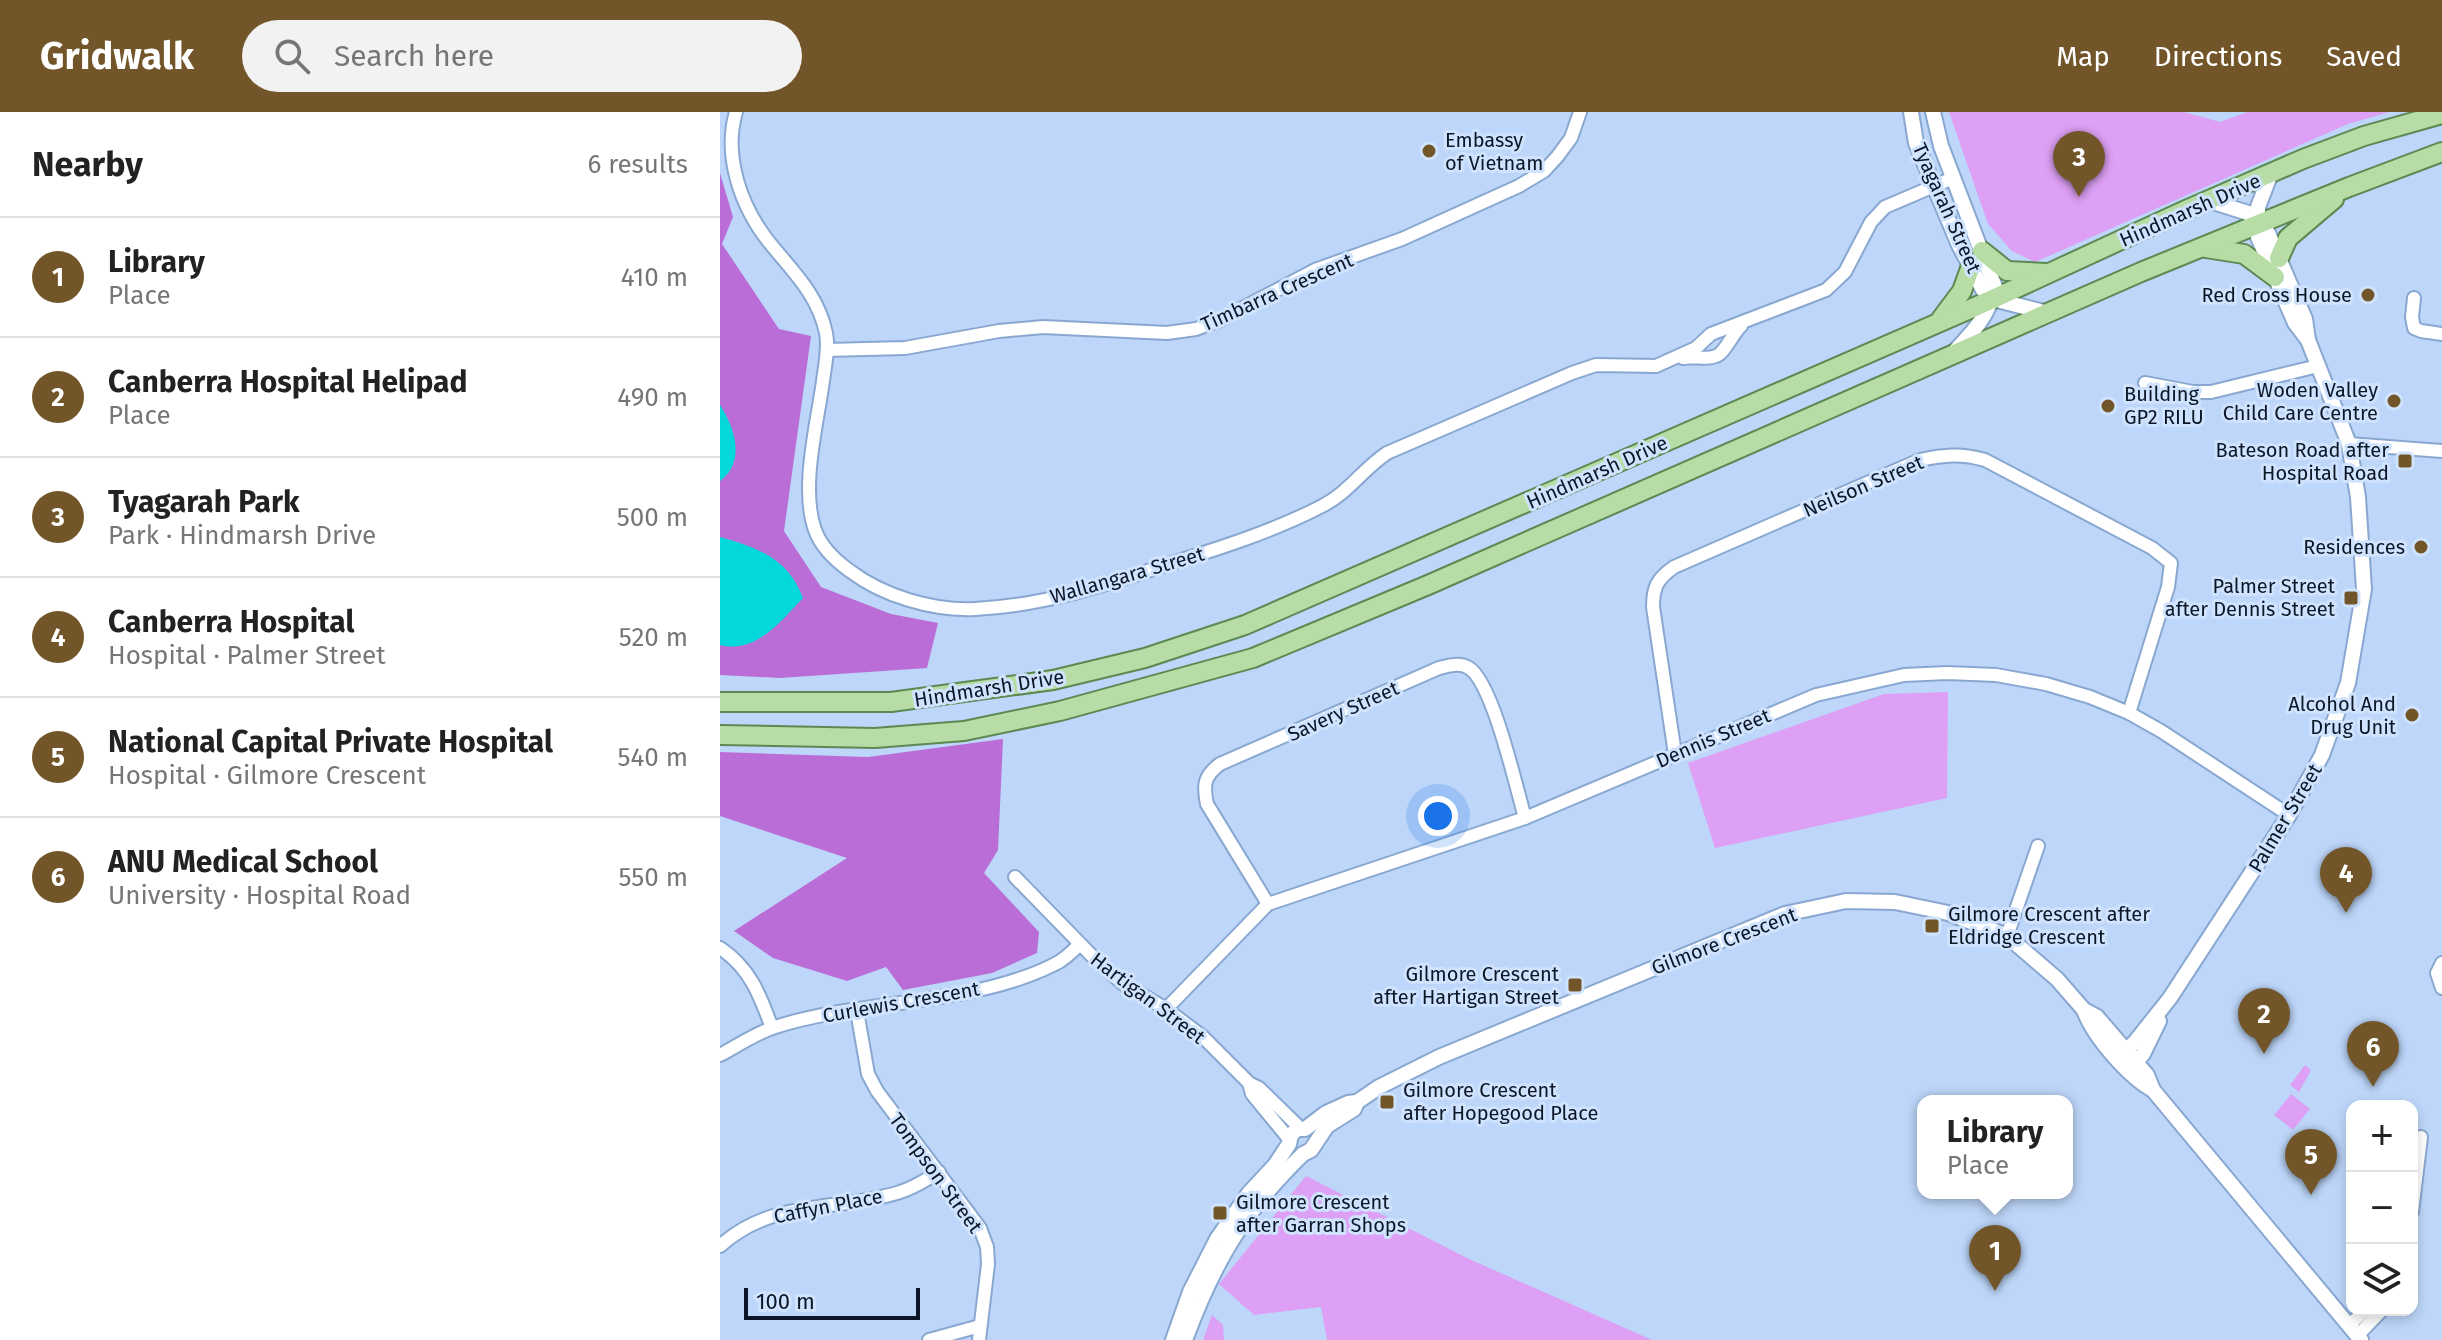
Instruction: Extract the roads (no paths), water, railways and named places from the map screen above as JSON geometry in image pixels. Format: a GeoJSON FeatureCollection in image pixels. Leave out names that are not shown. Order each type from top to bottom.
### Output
{"type":"FeatureCollection","features":[{"type":"Feature","properties":{"kind":"main road","name":"Hindmarsh Drive"},"geometry":{"type":"LineString","coordinates":[[720,702],[891,702],[1053,680],[1145,658],[1245,625],[1993,299],[2207,200],[2364,136],[2442,114]]}},
{"type":"Feature","properties":{"kind":"main road","name":"Hindmarsh Drive"},"geometry":{"type":"LineString","coordinates":[[720,735],[875,738],[964,731],[1060,711],[1253,658],[1428,585],[1954,352],[2349,187],[2442,152]]}},
{"type":"Feature","properties":{"kind":"main road"},"geometry":{"type":"LineString","coordinates":[[2279,258],[2288,238],[2349,187]]}},
{"type":"Feature","properties":{"kind":"main road"},"geometry":{"type":"LineString","coordinates":[[2205,248],[2244,254],[2275,277]]}},
{"type":"Feature","properties":{"kind":"main road"},"geometry":{"type":"LineString","coordinates":[[1939,322],[1962,291],[1976,259],[2007,271],[2049,273]]}},
{"type":"Feature","properties":{"kind":"street","name":"Wallangara Street"},"geometry":{"type":"LineString","coordinates":[[736,112],[731,141],[736,173],[748,211],[767,240],[810,290],[823,324],[827,350],[809,502],[816,532],[834,559],[860,579],[928,604],[972,609],[1018,604],[1093,589],[1219,549],[1322,506],[1347,490],[1387,453],[1572,373],[1596,365],[1656,366],[1676,358],[1696,348],[1711,334],[1826,290],[1845,272],[1871,222],[1885,207],[1953,178]]}},
{"type":"Feature","properties":{"kind":"street","name":"Timbarra Crescent"},"geometry":{"type":"LineString","coordinates":[[827,350],[905,348],[999,331],[1043,327],[1167,333],[1196,329],[1220,320],[1315,270],[1402,239],[1527,182],[1544,171],[1557,157],[1571,138],[1580,112]]}},
{"type":"Feature","properties":{"kind":"street","name":"Tyagarah Street"},"geometry":{"type":"LineString","coordinates":[[1911,112],[1916,143],[1935,186],[1976,259]]}},
{"type":"Feature","properties":{"kind":"street","name":"Tyagarah Street"},"geometry":{"type":"LineString","coordinates":[[1933,112],[1983,290],[1993,299]]}},
{"type":"Feature","properties":{"kind":"street","name":"Palmer Street"},"geometry":{"type":"LineString","coordinates":[[2271,173],[2258,207],[2258,237],[2295,323],[2308,340]]}},
{"type":"Feature","properties":{"kind":"street","name":"Palmer Street"},"geometry":{"type":"LineString","coordinates":[[2127,1060],[2143,1054],[2170,998],[2289,815],[2322,755],[2348,683],[2364,589],[2349,444],[2308,340],[2305,319],[2268,233],[2248,213],[2207,200]]}},
{"type":"Feature","properties":{"kind":"street"},"geometry":{"type":"LineString","coordinates":[[2414,298],[2414,328],[2442,334]]}},
{"type":"Feature","properties":{"kind":"street"},"geometry":{"type":"LineString","coordinates":[[1954,352],[1981,324],[1993,299],[2048,313]]}},
{"type":"Feature","properties":{"kind":"street","name":"Wallangara Street"},"geometry":{"type":"LineString","coordinates":[[1676,358],[1716,357],[1743,324]]}},
{"type":"Feature","properties":{"kind":"street"},"geometry":{"type":"LineString","coordinates":[[2145,383],[2193,392],[2211,392],[2318,366]]}},
{"type":"Feature","properties":{"kind":"street"},"geometry":{"type":"LineString","coordinates":[[2349,444],[2442,451]]}},
{"type":"Feature","properties":{"kind":"street","name":"Neilson Street"},"geometry":{"type":"LineString","coordinates":[[1675,754],[1653,607],[1653,589],[1660,577],[1674,567],[1920,460],[1943,454],[1966,454],[1985,460],[2152,548],[2171,563],[2168,587],[2129,713]]}},
{"type":"Feature","properties":{"kind":"street","name":"Savery Street"},"geometry":{"type":"LineString","coordinates":[[1268,904],[1207,804],[1203,787],[1208,773],[1220,764],[1439,668],[1456,664],[1468,667],[1480,678],[1489,697],[1525,818]]}},
{"type":"Feature","properties":{"kind":"street","name":"Dennis Street"},"geometry":{"type":"LineString","coordinates":[[1166,1009],[1268,904],[1525,818],[1816,695],[1904,675],[1996,675],[2046,684],[2090,697],[2129,713],[2289,815]]}},
{"type":"Feature","properties":{"kind":"street"},"geometry":{"type":"LineString","coordinates":[[2007,936],[2038,846]]}},
{"type":"Feature","properties":{"kind":"street","name":"Hartigan Street"},"geometry":{"type":"LineString","coordinates":[[1015,877],[1079,945],[1122,983],[1166,1009],[1203,1037],[1249,1083],[1259,1088],[1303,1129]]}},
{"type":"Feature","properties":{"kind":"street","name":"Gilmore Crescent"},"geometry":{"type":"LineString","coordinates":[[1303,1129],[1326,1113],[1357,1102],[1379,1087],[1439,1057],[1785,914],[1846,901],[1895,902],[1948,913],[2007,936],[2057,979],[2084,1010],[2089,1025],[2147,1075],[2153,1090],[2356,1333]]}},
{"type":"Feature","properties":{"kind":"street","name":"Curlewis Crescent"},"geometry":{"type":"LineString","coordinates":[[720,1055],[772,1028],[810,1018],[1004,983],[1057,964],[1079,945]]}},
{"type":"Feature","properties":{"kind":"street"},"geometry":{"type":"LineString","coordinates":[[720,948],[738,961],[749,975],[772,1028]]}},
{"type":"Feature","properties":{"kind":"street"},"geometry":{"type":"LineString","coordinates":[[2442,963],[2437,979],[2442,988]]}},
{"type":"Feature","properties":{"kind":"street","name":"Tompson Street"},"geometry":{"type":"LineString","coordinates":[[857,1011],[868,1074],[877,1091],[980,1228],[987,1247],[988,1273],[980,1333]]}},
{"type":"Feature","properties":{"kind":"street","name":"Hartigan Street"},"geometry":{"type":"LineString","coordinates":[[1249,1083],[1252,1094],[1289,1141]]}},
{"type":"Feature","properties":{"kind":"street","name":"Gilmore Crescent"},"geometry":{"type":"LineString","coordinates":[[1315,1142],[1327,1126],[1354,1109],[1357,1102]]}},
{"type":"Feature","properties":{"kind":"street"},"geometry":{"type":"LineString","coordinates":[[1173,1340],[1202,1267],[1217,1239],[1280,1169],[1311,1150],[1315,1142],[1312,1134],[1303,1129],[1293,1132],[1280,1169]]}},
{"type":"Feature","properties":{"kind":"street"},"geometry":{"type":"LineString","coordinates":[[2417,1172],[2421,1137]]}},
{"type":"Feature","properties":{"kind":"street"},"geometry":{"type":"LineString","coordinates":[[1289,1141],[1294,1152],[1303,1154]]}},
{"type":"Feature","properties":{"kind":"street","name":"Caffyn Place"},"geometry":{"type":"LineString","coordinates":[[720,1246],[737,1231],[779,1213],[902,1192],[939,1172]]}},
{"type":"Feature","properties":{"kind":"street"},"geometry":{"type":"LineString","coordinates":[[1185,1340],[1201,1297],[1254,1197]]}},
{"type":"Feature","properties":{"kind":"street"},"geometry":{"type":"LineString","coordinates":[[2356,1333],[2375,1316]]}},
{"type":"Feature","properties":{"kind":"street"},"geometry":{"type":"LineString","coordinates":[[929,1340],[980,1333]]}},
{"type":"Feature","properties":{"kind":"place","name":"Embassy of Vietnam"},"geometry":{"type":"Point","coordinates":[1429,151]}},
{"type":"Feature","properties":{"kind":"place","name":"Tyagarah Park"},"geometry":{"type":"Point","coordinates":[2079,197]}},
{"type":"Feature","properties":{"kind":"place","name":"Red Cross House"},"geometry":{"type":"Point","coordinates":[2368,295]}},
{"type":"Feature","properties":{"kind":"place","name":"Woden Valley Child Care Centre"},"geometry":{"type":"Point","coordinates":[2394,401]}},
{"type":"Feature","properties":{"kind":"place","name":"Building GP2 RILU"},"geometry":{"type":"Point","coordinates":[2108,406]}},
{"type":"Feature","properties":{"kind":"place","name":"Bateson Road after Hospital Road"},"geometry":{"type":"Point","coordinates":[2405,461]}},
{"type":"Feature","properties":{"kind":"place","name":"Residences"},"geometry":{"type":"Point","coordinates":[2421,547]}},
{"type":"Feature","properties":{"kind":"place","name":"Palmer Street after Dennis Street"},"geometry":{"type":"Point","coordinates":[2351,598]}},
{"type":"Feature","properties":{"kind":"place","name":"Alcohol And Drug Unit"},"geometry":{"type":"Point","coordinates":[2412,715]}},
{"type":"Feature","properties":{"kind":"place","name":"Canberra Hospital"},"geometry":{"type":"Point","coordinates":[2346,913]}},
{"type":"Feature","properties":{"kind":"place","name":"Gilmore Crescent after Eldridge Crescent"},"geometry":{"type":"Point","coordinates":[1932,926]}},
{"type":"Feature","properties":{"kind":"place","name":"Gilmore Crescent after Hartigan Street"},"geometry":{"type":"Point","coordinates":[1575,985]}},
{"type":"Feature","properties":{"kind":"place","name":"Canberra Hospital Helipad"},"geometry":{"type":"Point","coordinates":[2264,1054]}},
{"type":"Feature","properties":{"kind":"place","name":"ANU Medical School"},"geometry":{"type":"Point","coordinates":[2373,1087]}},
{"type":"Feature","properties":{"kind":"place","name":"Gilmore Crescent after Hopegood Place"},"geometry":{"type":"Point","coordinates":[1387,1102]}},
{"type":"Feature","properties":{"kind":"place","name":"National Capital Private Hospital"},"geometry":{"type":"Point","coordinates":[2311,1195]}},
{"type":"Feature","properties":{"kind":"place","name":"Gilmore Crescent after Garran Shops"},"geometry":{"type":"Point","coordinates":[1220,1213]}},
{"type":"Feature","properties":{"kind":"place","name":"Library"},"geometry":{"type":"Point","coordinates":[1995,1291]}}]}
